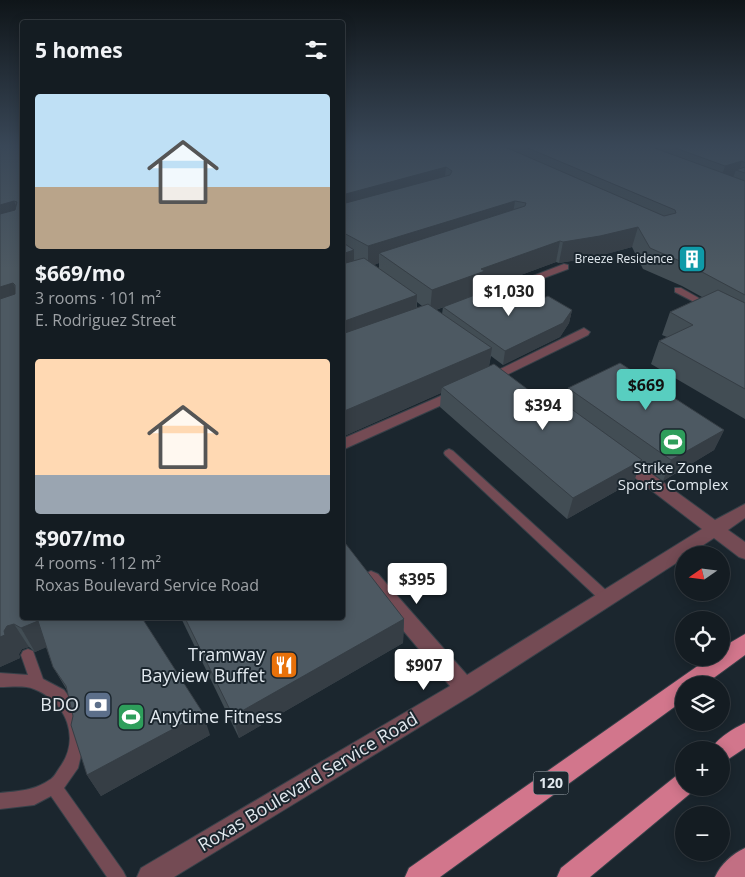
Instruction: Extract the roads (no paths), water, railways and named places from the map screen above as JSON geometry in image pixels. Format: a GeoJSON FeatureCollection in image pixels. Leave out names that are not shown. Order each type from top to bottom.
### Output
{"type":"FeatureCollection","features":[{"type":"Feature","properties":{"kind":"highway","name":"120"},"geometry":{"type":"LineString","coordinates":[[699,676],[745,643]]}},
{"type":"Feature","properties":{"kind":"highway","name":"120"},"geometry":{"type":"LineString","coordinates":[[418,877],[675,693]]}},
{"type":"Feature","properties":{"kind":"highway"},"geometry":{"type":"LineString","coordinates":[[730,746],[745,734]]}},
{"type":"Feature","properties":{"kind":"highway"},"geometry":{"type":"LineString","coordinates":[[570,877],[675,791]]}},
{"type":"Feature","properties":{"kind":"main road"},"geometry":{"type":"LineString","coordinates":[[728,877],[745,861]]}},
{"type":"Feature","properties":{"kind":"street"},"geometry":{"type":"LineString","coordinates":[[474,301],[564,267]]}},
{"type":"Feature","properties":{"kind":"street"},"geometry":{"type":"LineString","coordinates":[[345,444],[503,372],[584,332]]}},
{"type":"Feature","properties":{"kind":"street"},"geometry":{"type":"LineString","coordinates":[[488,361],[519,384]]}},
{"type":"Feature","properties":{"kind":"street"},"geometry":{"type":"LineString","coordinates":[[612,454],[745,552]]}},
{"type":"Feature","properties":{"kind":"street","name":"Roxas Boulevard Service Road"},"geometry":{"type":"LineString","coordinates":[[150,877],[465,688],[605,597],[745,510]]}},
{"type":"Feature","properties":{"kind":"street"},"geometry":{"type":"LineString","coordinates":[[362,568],[465,688]]}},
{"type":"Feature","properties":{"kind":"lane"},"geometry":{"type":"LineString","coordinates":[[678,290],[712,308]]}},
{"type":"Feature","properties":{"kind":"lane"},"geometry":{"type":"LineString","coordinates":[[449,453],[605,597]]}},
{"type":"Feature","properties":{"kind":"lane"},"geometry":{"type":"LineString","coordinates":[[28,655],[37,682]]}},
{"type":"Feature","properties":{"kind":"lane"},"geometry":{"type":"LineString","coordinates":[[0,680],[16,678],[37,682],[58,692],[72,709],[79,733],[76,756],[68,771],[54,787],[35,797],[14,802],[0,800]]}},
{"type":"Feature","properties":{"kind":"lane"},"geometry":{"type":"LineString","coordinates":[[54,787],[117,877]]}},
{"type":"Feature","properties":{"kind":"place","name":"Breeze Residence"},"geometry":{"type":"Point","coordinates":[692,259]}},
{"type":"Feature","properties":{"kind":"place","name":"Strike Zone Sports Complex"},"geometry":{"type":"Point","coordinates":[673,442]}},
{"type":"Feature","properties":{"kind":"place","name":"Tramway Bayview Buffet"},"geometry":{"type":"Point","coordinates":[284,665]}},
{"type":"Feature","properties":{"kind":"place","name":"BDO"},"geometry":{"type":"Point","coordinates":[98,705]}},
{"type":"Feature","properties":{"kind":"place","name":"Anytime Fitness"},"geometry":{"type":"Point","coordinates":[131,717]}}]}
